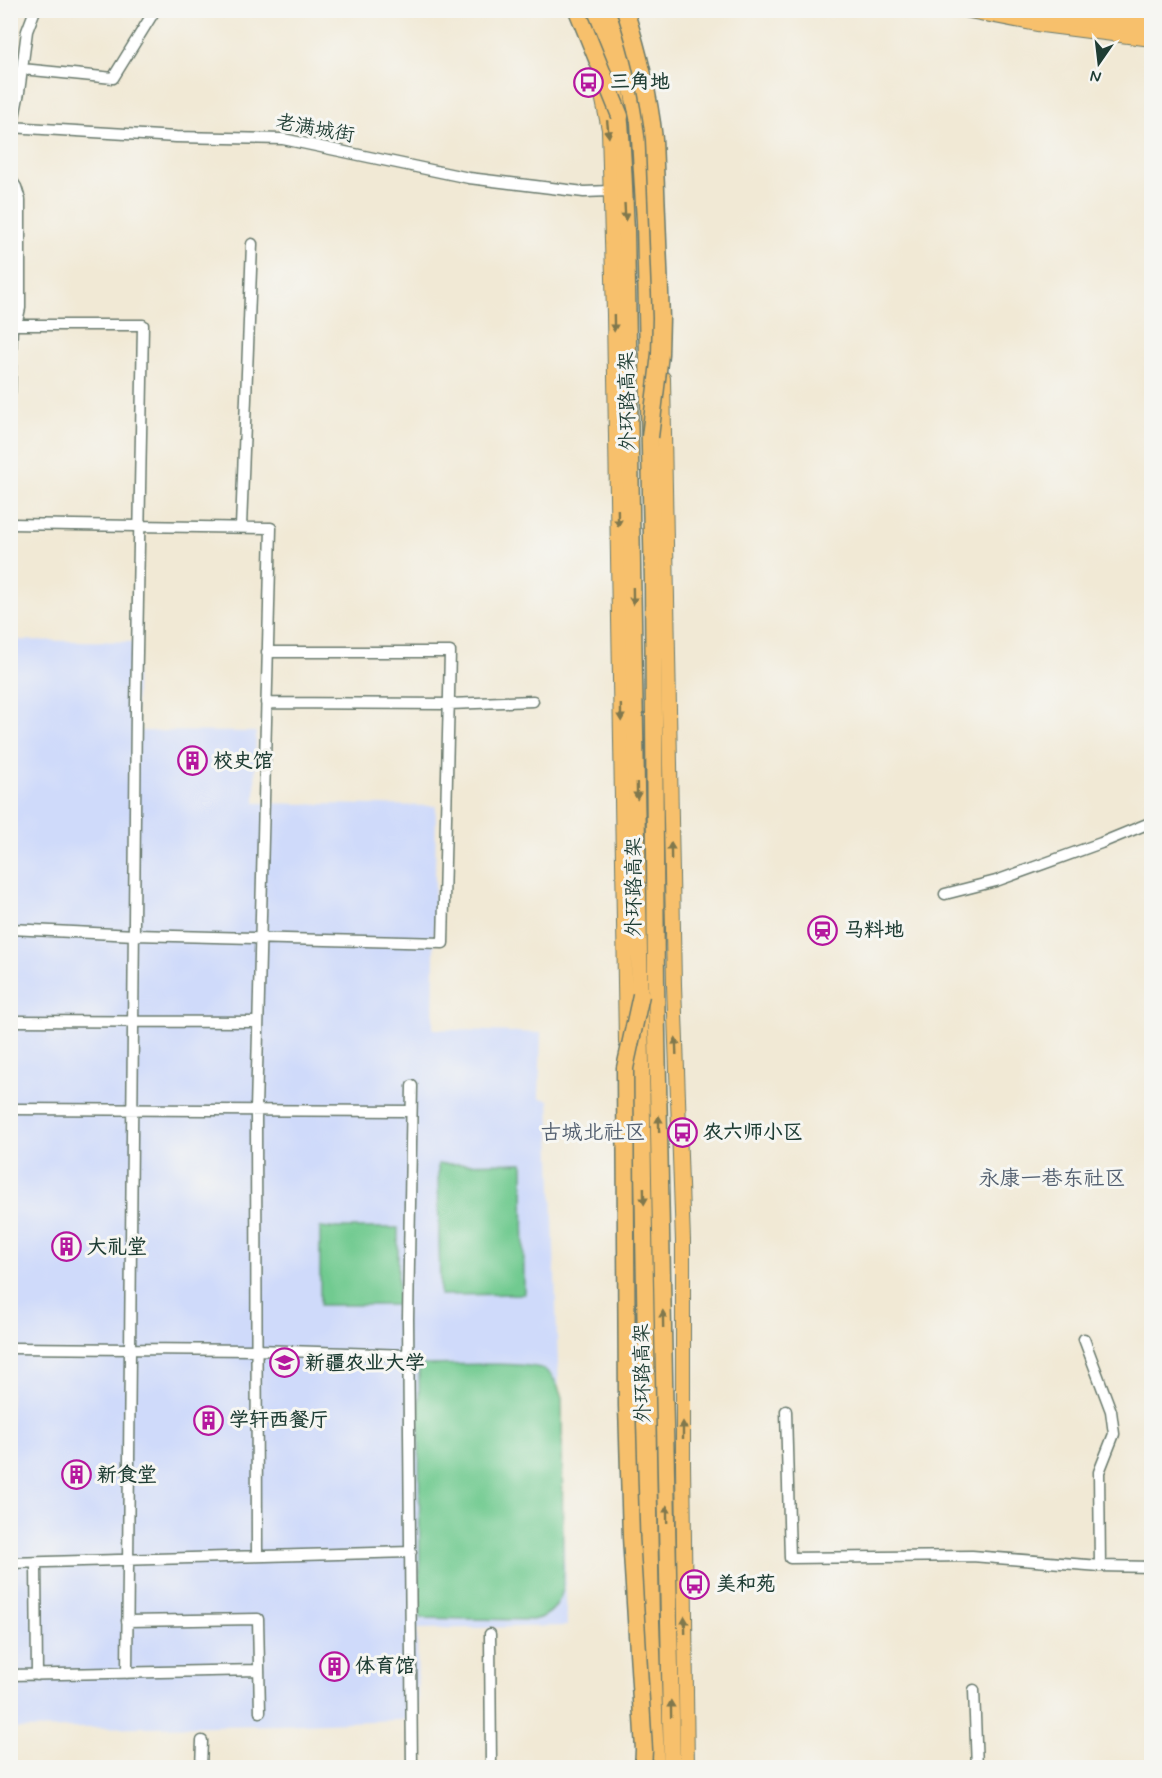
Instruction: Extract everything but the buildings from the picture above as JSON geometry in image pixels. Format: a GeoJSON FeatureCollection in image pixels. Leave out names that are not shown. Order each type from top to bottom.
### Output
{"type":"FeatureCollection","features":[{"type":"Feature","properties":{"kind":"highway"},"geometry":{"type":"LineString","coordinates":[[579,10],[620,116]]}},
{"type":"Feature","properties":{"kind":"highway","name":"外环路高架"},"geometry":{"type":"LineString","coordinates":[[593,10],[613,74],[620,116],[626,231],[651,1622],[656,1767]]}},
{"type":"Feature","properties":{"kind":"highway","name":"外环路高架"},"geometry":{"type":"LineString","coordinates":[[609,10],[626,55],[639,122],[645,221],[653,596],[656,985],[672,1767]]}},
{"type":"Feature","properties":{"kind":"highway"},"geometry":{"type":"LineString","coordinates":[[623,10],[643,69],[654,139],[661,318],[660,354],[650,437]]}},
{"type":"Feature","properties":{"kind":"highway"},"geometry":{"type":"LineString","coordinates":[[1008,10],[1152,30]]}},
{"type":"Feature","properties":{"kind":"highway"},"geometry":{"type":"LineString","coordinates":[[1125,10],[1152,14]]}},
{"type":"Feature","properties":{"kind":"highway"},"geometry":{"type":"LineString","coordinates":[[641,995],[625,1068],[627,1407],[631,1537],[644,1767]]}},
{"type":"Feature","properties":{"kind":"main road"},"geometry":{"type":"LineString","coordinates":[[579,10],[591,38],[609,129],[626,998],[627,1314],[636,1406],[644,1767]]}},
{"type":"Feature","properties":{"kind":"main road"},"geometry":{"type":"LineString","coordinates":[[623,10],[645,115],[662,305],[673,973],[683,1241],[682,1464],[687,1767]]}},
{"type":"Feature","properties":{"kind":"main road"},"geometry":{"type":"LineString","coordinates":[[964,10],[1042,25],[1152,39]]}},
{"type":"Feature","properties":{"kind":"street"},"geometry":{"type":"LineString","coordinates":[[11,127],[19,92],[27,31],[35,10]]}},
{"type":"Feature","properties":{"kind":"street"},"geometry":{"type":"LineString","coordinates":[[22,69],[113,78],[154,10]]}},
{"type":"Feature","properties":{"kind":"street","name":"老满城街"},"geometry":{"type":"LineString","coordinates":[[11,127],[176,137],[283,139],[469,178],[584,192],[610,191]]}},
{"type":"Feature","properties":{"kind":"street"},"geometry":{"type":"LineString","coordinates":[[10,178],[20,200],[21,220],[20,308],[18,317],[11,325],[10,392]]}},
{"type":"Feature","properties":{"kind":"street"},"geometry":{"type":"LineString","coordinates":[[241,527],[252,244]]}},
{"type":"Feature","properties":{"kind":"street"},"geometry":{"type":"LineString","coordinates":[[11,325],[143,325],[138,526],[127,1673]]}},
{"type":"Feature","properties":{"kind":"street"},"geometry":{"type":"LineString","coordinates":[[10,524],[271,528],[256,1110],[257,1556]]}},
{"type":"Feature","properties":{"kind":"street"},"geometry":{"type":"LineString","coordinates":[[10,929],[135,935],[443,943],[450,652],[267,652]]}},
{"type":"Feature","properties":{"kind":"street"},"geometry":{"type":"LineString","coordinates":[[266,703],[449,704],[532,701]]}},
{"type":"Feature","properties":{"kind":"street"},"geometry":{"type":"LineString","coordinates":[[945,894],[996,881],[1152,822]]}},
{"type":"Feature","properties":{"kind":"street"},"geometry":{"type":"LineString","coordinates":[[10,1020],[258,1022]]}},
{"type":"Feature","properties":{"kind":"street"},"geometry":{"type":"LineString","coordinates":[[412,1086],[408,1355],[412,1767]]}},
{"type":"Feature","properties":{"kind":"street"},"geometry":{"type":"LineString","coordinates":[[10,1109],[411,1111]]}},
{"type":"Feature","properties":{"kind":"street"},"geometry":{"type":"LineString","coordinates":[[1084,1339],[1111,1411],[1114,1434],[1100,1472],[1100,1566]]}},
{"type":"Feature","properties":{"kind":"street"},"geometry":{"type":"LineString","coordinates":[[10,1348],[257,1350],[408,1355]]}},
{"type":"Feature","properties":{"kind":"street"},"geometry":{"type":"LineString","coordinates":[[786,1411],[790,1558],[972,1556],[1100,1566],[1152,1567]]}},
{"type":"Feature","properties":{"kind":"street"},"geometry":{"type":"LineString","coordinates":[[10,1563],[411,1552]]}},
{"type":"Feature","properties":{"kind":"street"},"geometry":{"type":"LineString","coordinates":[[36,1563],[37,1675]]}},
{"type":"Feature","properties":{"kind":"street"},"geometry":{"type":"LineString","coordinates":[[127,1621],[258,1619],[260,1712]]}},
{"type":"Feature","properties":{"kind":"street"},"geometry":{"type":"LineString","coordinates":[[490,1634],[491,1767]]}},
{"type":"Feature","properties":{"kind":"street"},"geometry":{"type":"LineString","coordinates":[[10,1675],[259,1670]]}},
{"type":"Feature","properties":{"kind":"street"},"geometry":{"type":"LineString","coordinates":[[974,1690],[977,1767]]}},
{"type":"Feature","properties":{"kind":"street"},"geometry":{"type":"LineString","coordinates":[[201,1767],[202,1741]]}},
{"type":"Feature","properties":{"kind":"shaded area","name":"新疆农业大学"},"geometry":{"type":"Polygon","coordinates":[[[10,640],[137,642],[135,731],[256,732],[255,803],[436,806],[433,1029],[541,1033],[539,1098],[549,1100],[567,1626],[417,1629],[418,1719],[279,1725],[11,1729],[10,640]]]}},
{"type":"Feature","properties":{"kind":"green space"},"geometry":{"type":"Polygon","coordinates":[[[523,1163],[524,1294],[440,1295],[438,1164],[523,1163]]]}},
{"type":"Feature","properties":{"kind":"green space"},"geometry":{"type":"Polygon","coordinates":[[[320,1228],[398,1228],[398,1305],[320,1305],[320,1228]]]}},
{"type":"Feature","properties":{"kind":"green space"},"geometry":{"type":"Polygon","coordinates":[[[419,1365],[523,1365],[545,1370],[556,1382],[562,1398],[563,1590],[556,1606],[544,1616],[532,1620],[420,1618],[419,1365]]]}},
{"type":"Feature","properties":{"kind":"place","name":"三角地"},"geometry":{"type":"Point","coordinates":[589,82]}},
{"type":"Feature","properties":{"kind":"place","name":"校史馆"},"geometry":{"type":"Point","coordinates":[192,761]}},
{"type":"Feature","properties":{"kind":"place","name":"马料地"},"geometry":{"type":"Point","coordinates":[823,930]}},
{"type":"Feature","properties":{"kind":"place","name":"农六师小区"},"geometry":{"type":"Point","coordinates":[682,1132]}},
{"type":"Feature","properties":{"kind":"place","name":"大礼堂"},"geometry":{"type":"Point","coordinates":[66,1247]}},
{"type":"Feature","properties":{"kind":"place","name":"新疆农业大学"},"geometry":{"type":"Point","coordinates":[284,1363]}},
{"type":"Feature","properties":{"kind":"place","name":"学轩西餐厅"},"geometry":{"type":"Point","coordinates":[208,1420]}},
{"type":"Feature","properties":{"kind":"place","name":"新食堂"},"geometry":{"type":"Point","coordinates":[76,1475]}},
{"type":"Feature","properties":{"kind":"place","name":"美和苑"},"geometry":{"type":"Point","coordinates":[695,1584]}},
{"type":"Feature","properties":{"kind":"place","name":"体育馆"},"geometry":{"type":"Point","coordinates":[334,1666]}},
{"type":"Feature","properties":{"kind":"district","name":"古城北社区"},"geometry":{"type":"Point","coordinates":[593,1133]}},
{"type":"Feature","properties":{"kind":"district","name":"永康一巷东社区"},"geometry":{"type":"Point","coordinates":[1052,1179]}}]}
